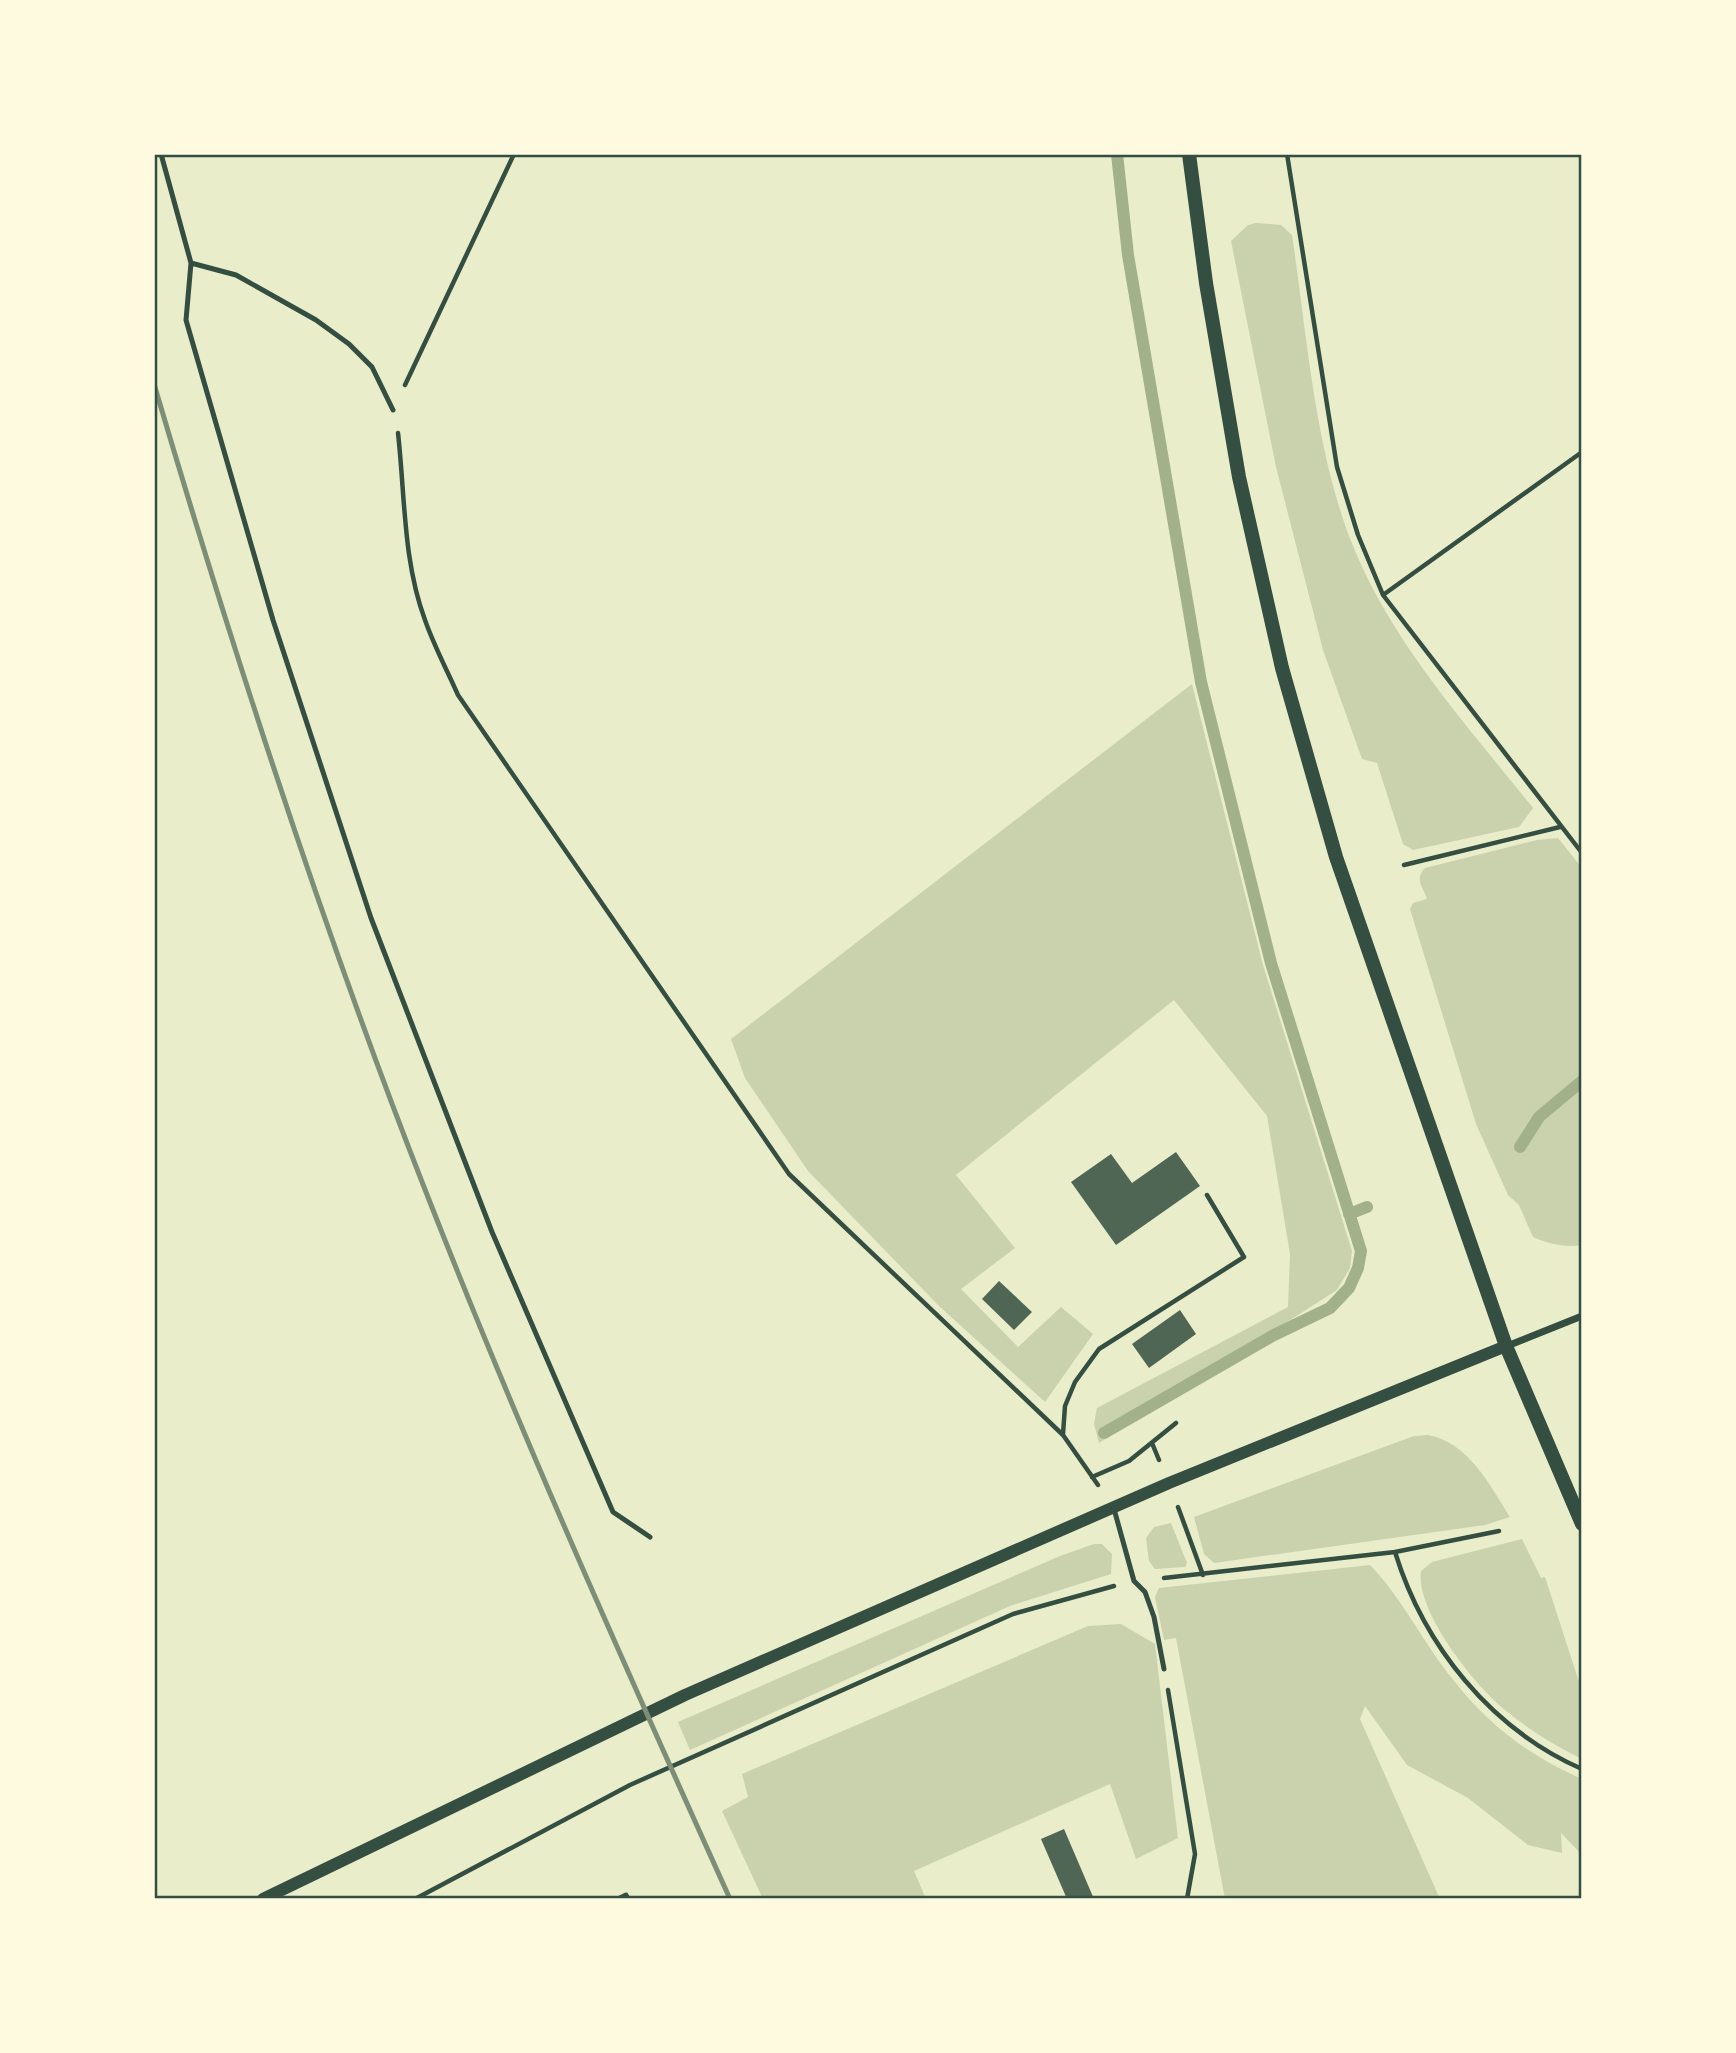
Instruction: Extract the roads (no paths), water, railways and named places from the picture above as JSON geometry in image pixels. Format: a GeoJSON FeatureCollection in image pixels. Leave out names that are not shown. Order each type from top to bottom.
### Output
{"type":"FeatureCollection","features":[{"type":"Feature","properties":{"kind":"main road"},"geometry":{"type":"LineString","coordinates":[[1189,154],[1206,283],[1239,477],[1282,668],[1336,857],[1506,1346],[1582,1524]]}},
{"type":"Feature","properties":{"kind":"street"},"geometry":{"type":"LineString","coordinates":[[263,1899],[662,1706],[1169,1483],[1582,1316]]}},
{"type":"Feature","properties":{"kind":"lane"},"geometry":{"type":"LineString","coordinates":[[161,154],[191,263],[186,320],[273,620],[371,918],[492,1232],[613,1512],[650,1537]]}},
{"type":"Feature","properties":{"kind":"lane"},"geometry":{"type":"LineString","coordinates":[[191,263],[236,275],[327,328],[349,344],[372,367],[393,410]]}},
{"type":"Feature","properties":{"kind":"lane"},"geometry":{"type":"LineString","coordinates":[[1114,1509],[1134,1581],[1146,1592],[1154,1617],[1164,1669]]}},
{"type":"Feature","properties":{"kind":"lane"},"geometry":{"type":"LineString","coordinates":[[618,1899],[626,1895],[628,1899]]}},
{"type":"Feature","properties":{"kind":"waterway"},"geometry":{"type":"LineString","coordinates":[[1104,1433],[1274,1335],[1330,1308],[1349,1288],[1358,1268],[1361,1251],[1271,963],[1201,682],[1128,255],[1117,154]]}},
{"type":"Feature","properties":{"kind":"waterway"},"geometry":{"type":"LineString","coordinates":[[1520,1147],[1539,1117],[1582,1081]]}},
{"type":"Feature","properties":{"kind":"waterway"},"geometry":{"type":"LineString","coordinates":[[1349,1214],[1367,1207]]}},
{"type":"Feature","properties":{"kind":"railway"},"geometry":{"type":"LineString","coordinates":[[154,384],[215,587],[280,788],[386,1088],[534,1456],[730,1899]]}}]}
